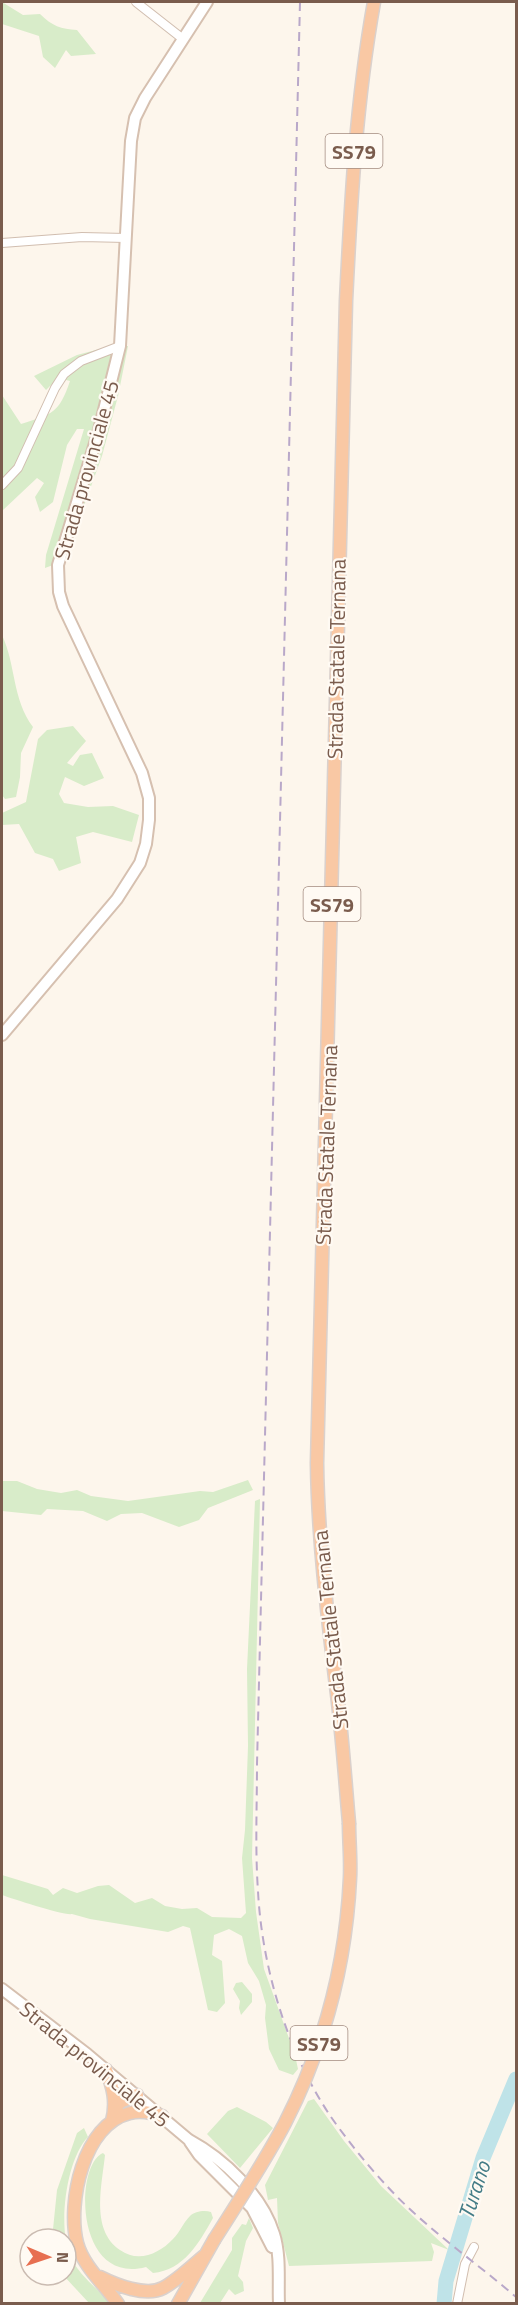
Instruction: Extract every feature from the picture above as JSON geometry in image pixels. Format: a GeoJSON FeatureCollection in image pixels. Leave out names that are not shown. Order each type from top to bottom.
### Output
{"type":"FeatureCollection","features":[{"type":"Feature","properties":{"kind":"highway","name":"Strada Statale Ternana"},"geometry":{"type":"LineString","coordinates":[[204,2256],[286,2122],[310,2067],[337,1984],[350,1878],[349,1823],[337,1689],[326,1609],[317,1463],[344,346],[351,180],[362,72],[374,2]]}},
{"type":"Feature","properties":{"kind":"highway"},"geometry":{"type":"LineString","coordinates":[[106,2070],[113,2087],[117,2115]]}},
{"type":"Feature","properties":{"kind":"highway"},"geometry":{"type":"LineString","coordinates":[[118,2304],[96,2275],[77,2244],[75,2215],[77,2189],[80,2171],[87,2154],[101,2132],[117,2115],[120,2102],[136,2095]]}},
{"type":"Feature","properties":{"kind":"highway"},"geometry":{"type":"LineString","coordinates":[[117,2115],[147,2112],[162,2116]]}},
{"type":"Feature","properties":{"kind":"highway"},"geometry":{"type":"LineString","coordinates":[[96,2275],[113,2284],[136,2290],[162,2289],[204,2256]]}},
{"type":"Feature","properties":{"kind":"highway","name":"SS79"},"geometry":{"type":"LineString","coordinates":[[178,2304],[204,2256]]}},
{"type":"Feature","properties":{"kind":"main road","name":"Strada provinciale 45"},"geometry":{"type":"LineString","coordinates":[[2,1035],[117,899],[140,863],[146,844],[149,798],[142,772],[63,606],[58,579],[63,546],[99,430],[120,346],[131,141],[135,118],[145,98],[207,2]]}},
{"type":"Feature","properties":{"kind":"main road","name":"Strada provinciale 45"},"geometry":{"type":"LineString","coordinates":[[2,1989],[162,2116],[189,2140],[199,2155],[252,2208],[269,2241],[278,2268],[279,2304]]}},
{"type":"Feature","properties":{"kind":"street"},"geometry":{"type":"LineString","coordinates":[[136,2],[183,39]]}},
{"type":"Feature","properties":{"kind":"street"},"geometry":{"type":"LineString","coordinates":[[2,243],[82,237],[126,238]]}},
{"type":"Feature","properties":{"kind":"street"},"geometry":{"type":"LineString","coordinates":[[2,484],[18,468],[55,388],[64,374],[81,361],[120,346]]}},
{"type":"Feature","properties":{"kind":"street"},"geometry":{"type":"LineString","coordinates":[[457,2304],[465,2264],[474,2247]]}},
{"type":"Feature","properties":{"kind":"green space"},"geometry":{"type":"Polygon","coordinates":[[[2,2],[23,15],[40,14],[57,26],[77,30],[96,54],[71,56],[66,50],[55,68],[43,57],[39,36],[2,24],[2,2]]]}},
{"type":"Feature","properties":{"kind":"green space"},"geometry":{"type":"Polygon","coordinates":[[[111,346],[128,346],[102,456],[64,561],[45,568],[46,555],[84,429],[77,429],[67,445],[53,502],[40,512],[35,497],[44,483],[37,478],[2,511],[2,395],[21,424],[41,418],[58,406],[70,381],[58,378],[46,390],[34,376],[77,355],[111,346]]]}},
{"type":"Feature","properties":{"kind":"green space"},"geometry":{"type":"Polygon","coordinates":[[[2,635],[21,705],[33,727],[21,753],[16,797],[5,799],[2,795],[2,635]]]}},
{"type":"Feature","properties":{"kind":"green space"},"geometry":{"type":"Polygon","coordinates":[[[73,726],[86,741],[67,763],[73,766],[80,755],[92,753],[104,778],[84,786],[65,777],[59,794],[64,803],[88,807],[113,806],[139,815],[132,842],[93,832],[76,837],[81,863],[59,871],[53,859],[35,853],[19,824],[2,825],[2,813],[26,802],[38,739],[47,730],[73,726]]]}},
{"type":"Feature","properties":{"kind":"green space"},"geometry":{"type":"Polygon","coordinates":[[[248,1480],[253,1490],[208,1508],[199,1520],[179,1527],[142,1513],[121,1514],[107,1521],[83,1511],[47,1509],[41,1515],[2,1511],[2,1481],[17,1481],[37,1489],[61,1493],[77,1490],[91,1496],[128,1501],[200,1491],[213,1492],[248,1480]]]}},
{"type":"Feature","properties":{"kind":"green space"},"geometry":{"type":"Polygon","coordinates":[[[260,1499],[252,1858],[256,1912],[264,1969],[295,2055],[298,2069],[293,2075],[279,2070],[269,2049],[265,2018],[266,2005],[259,1981],[248,1963],[242,1936],[229,1929],[214,1935],[212,1955],[222,1961],[225,2003],[217,2012],[208,2010],[190,1928],[183,1926],[168,1932],[90,1919],[50,1910],[2,1895],[2,1875],[48,1889],[53,1895],[63,1888],[77,1893],[109,1885],[135,1903],[152,1898],[165,1906],[182,1909],[197,1908],[212,1917],[241,1918],[246,1913],[242,1858],[248,1746],[247,1669],[255,1501],[260,1499]]]}},
{"type":"Feature","properties":{"kind":"green space"},"geometry":{"type":"Polygon","coordinates":[[[242,1982],[252,1994],[252,2002],[241,2015],[240,2001],[233,1989],[236,1983],[242,1982]]]}},
{"type":"Feature","properties":{"kind":"green space"},"geometry":{"type":"Polygon","coordinates":[[[314,2099],[344,2141],[381,2186],[449,2250],[431,2243],[434,2252],[432,2261],[289,2266],[278,2223],[277,2198],[268,2200],[265,2185],[308,2101],[314,2099]]]}},
{"type":"Feature","properties":{"kind":"green space"},"geometry":{"type":"Polygon","coordinates":[[[237,2107],[273,2128],[240,2168],[207,2134],[228,2111],[237,2107]]]}},
{"type":"Feature","properties":{"kind":"green space"},"geometry":{"type":"Polygon","coordinates":[[[84,2128],[88,2137],[80,2147],[74,2161],[69,2177],[64,2213],[65,2227],[53,2227],[57,2190],[77,2133],[84,2128]]]}},
{"type":"Feature","properties":{"kind":"green space"},"geometry":{"type":"Polygon","coordinates":[[[103,2153],[105,2155],[100,2206],[101,2219],[111,2241],[127,2254],[148,2255],[161,2249],[173,2239],[192,2214],[200,2211],[211,2212],[213,2218],[202,2237],[182,2261],[164,2271],[153,2273],[146,2267],[123,2268],[105,2259],[94,2242],[87,2222],[85,2199],[88,2179],[94,2162],[103,2153]]]}},
{"type":"Feature","properties":{"kind":"green space"},"geometry":{"type":"Polygon","coordinates":[[[249,2218],[253,2228],[246,2241],[238,2276],[243,2282],[244,2291],[235,2295],[229,2289],[220,2303],[200,2303],[232,2250],[232,2238],[242,2224],[246,2225],[249,2218]]]}},
{"type":"Feature","properties":{"kind":"green space"},"geometry":{"type":"Polygon","coordinates":[[[78,2269],[110,2303],[89,2303],[74,2287],[78,2287],[78,2269]]]}},
{"type":"Feature","properties":{"kind":"waterway","name":"Turano"},"geometry":{"type":"LineString","coordinates":[[444,2304],[446,2281],[483,2158],[516,2079]]}},
{"type":"Feature","properties":{"kind":"railway"},"geometry":{"type":"LineString","coordinates":[[300,2],[257,1764],[257,1859],[260,1920],[271,1979],[289,2036],[314,2089],[329,2114],[364,2160],[401,2200],[432,2229],[516,2297]]}}]}
